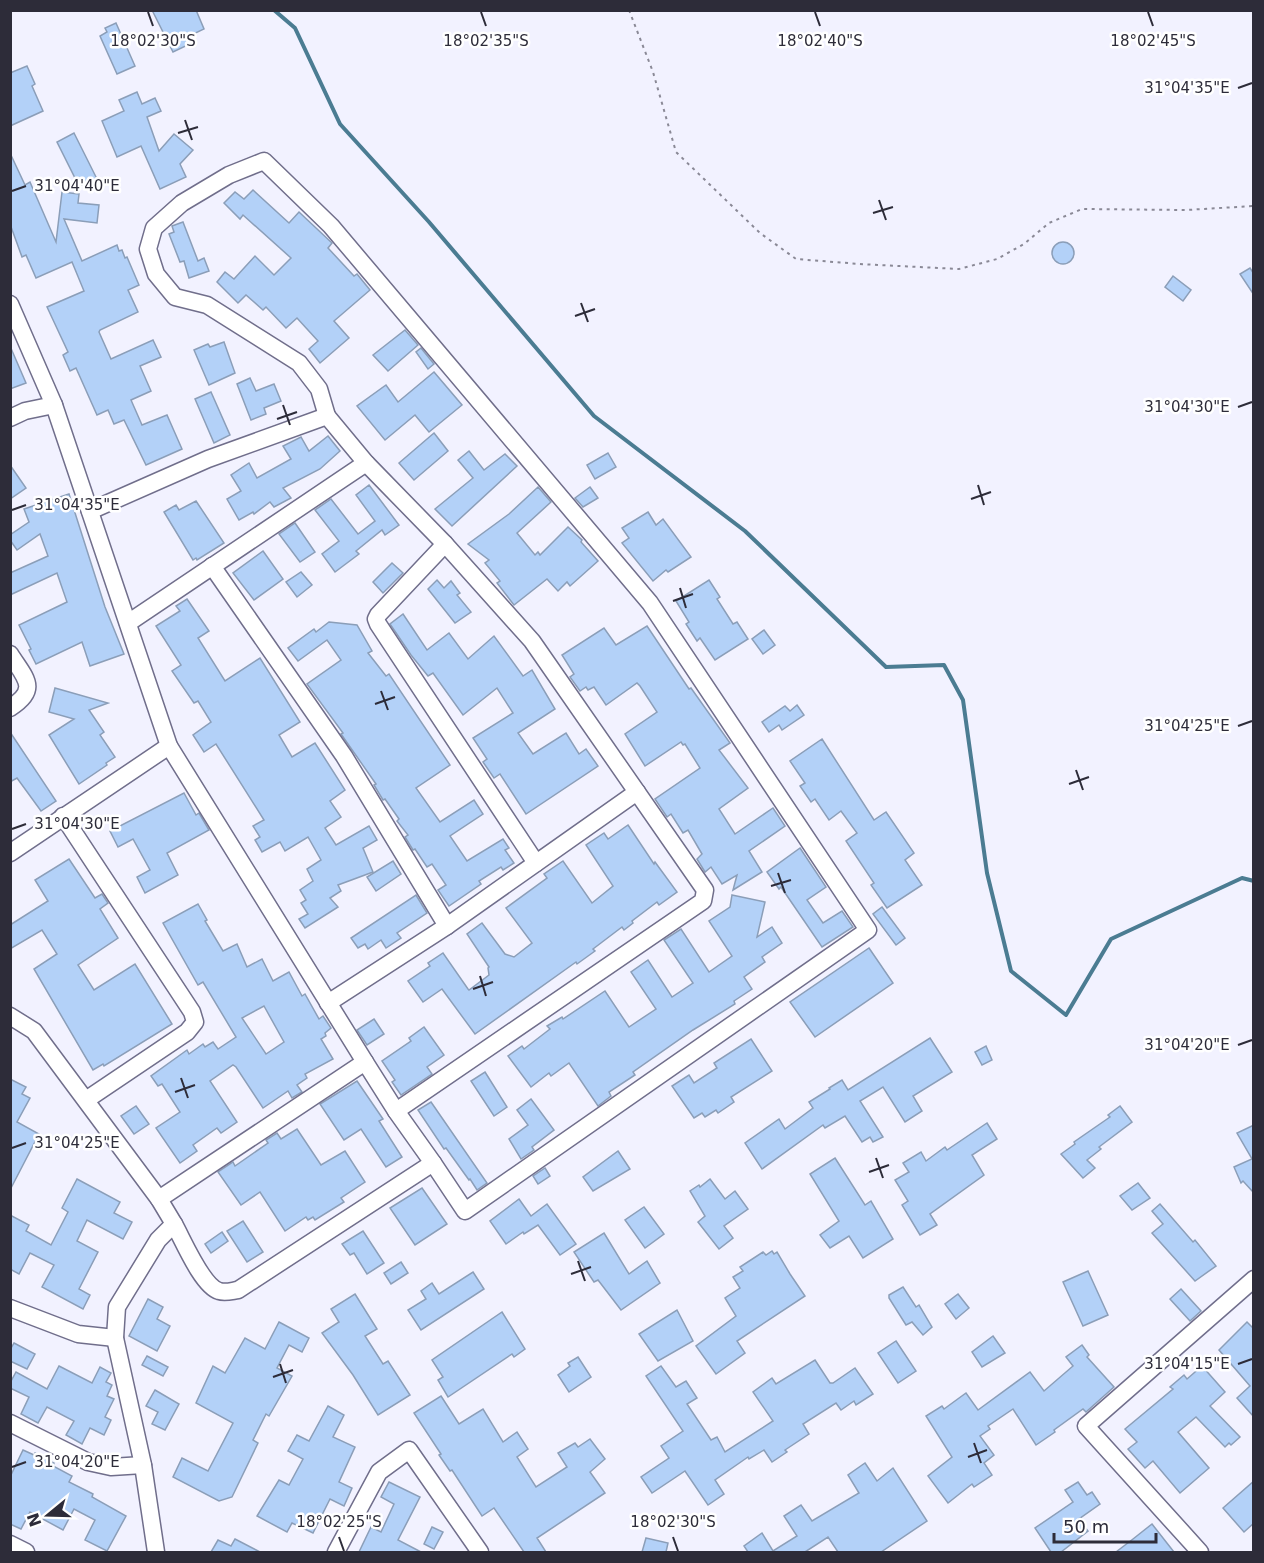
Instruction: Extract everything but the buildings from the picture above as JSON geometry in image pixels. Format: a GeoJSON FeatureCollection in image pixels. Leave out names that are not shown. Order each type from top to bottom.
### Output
{"type":"FeatureCollection","features":[{"type":"Feature","properties":{"kind":"street"},"geometry":{"type":"LineString","coordinates":[[10,304],[54,405],[169,746],[396,1111],[465,1211],[868,930],[650,603],[331,226],[264,161],[229,176],[182,203],[154,228],[148,249],[156,274],[175,297],[207,305],[299,363],[319,388],[327,416],[366,463],[445,544],[532,641],[705,890],[703,901],[396,1111]]}},
{"type":"Feature","properties":{"kind":"street"},"geometry":{"type":"LineString","coordinates":[[10,417],[25,411],[54,405]]}},
{"type":"Feature","properties":{"kind":"street"},"geometry":{"type":"LineString","coordinates":[[90,511],[208,459],[327,416]]}},
{"type":"Feature","properties":{"kind":"street"},"geometry":{"type":"LineString","coordinates":[[128,623],[366,463]]}},
{"type":"Feature","properties":{"kind":"street"},"geometry":{"type":"LineString","coordinates":[[445,544],[376,619],[536,864]]}},
{"type":"Feature","properties":{"kind":"street"},"geometry":{"type":"LineString","coordinates":[[212,567],[344,756],[447,926]]}},
{"type":"Feature","properties":{"kind":"street"},"geometry":{"type":"LineString","coordinates":[[10,654],[28,683],[28,693],[22,701],[10,708]]}},
{"type":"Feature","properties":{"kind":"street"},"geometry":{"type":"LineString","coordinates":[[10,853],[169,746]]}},
{"type":"Feature","properties":{"kind":"street"},"geometry":{"type":"LineString","coordinates":[[328,1003],[447,926],[637,792]]}},
{"type":"Feature","properties":{"kind":"street"},"geometry":{"type":"LineString","coordinates":[[63,816],[192,1012],[195,1022],[187,1032],[86,1100]]}},
{"type":"Feature","properties":{"kind":"street"},"geometry":{"type":"LineString","coordinates":[[10,1016],[34,1031],[86,1100],[159,1199],[207,1284],[217,1291],[238,1290],[433,1163]]}},
{"type":"Feature","properties":{"kind":"street"},"geometry":{"type":"LineString","coordinates":[[159,1199],[365,1062]]}},
{"type":"Feature","properties":{"kind":"street"},"geometry":{"type":"LineString","coordinates":[[156,1552],[143,1466],[116,1338],[117,1307],[158,1240],[174,1224]]}},
{"type":"Feature","properties":{"kind":"street"},"geometry":{"type":"LineString","coordinates":[[1200,1552],[1086,1426],[1254,1279]]}},
{"type":"Feature","properties":{"kind":"street"},"geometry":{"type":"LineString","coordinates":[[10,1308],[78,1334],[116,1338]]}},
{"type":"Feature","properties":{"kind":"street"},"geometry":{"type":"LineString","coordinates":[[10,1423],[88,1462],[111,1467],[143,1466]]}},
{"type":"Feature","properties":{"kind":"street"},"geometry":{"type":"LineString","coordinates":[[336,1552],[379,1472],[409,1450],[480,1552]]}},
{"type":"Feature","properties":{"kind":"street"},"geometry":{"type":"LineString","coordinates":[[10,1544],[26,1552]]}},
{"type":"Feature","properties":{"kind":"path"},"geometry":{"type":"LineString","coordinates":[[629,10],[653,72],[676,152],[760,233],[796,259],[959,269],[997,259],[1024,244],[1049,223],[1082,208],[1186,210],[1254,206]]}},
{"type":"Feature","properties":{"kind":"waterway"},"geometry":{"type":"LineString","coordinates":[[274,10],[295,28],[340,124],[429,222],[594,416],[745,531],[886,667],[944,665],[963,700],[987,873],[1011,971],[1066,1015],[1111,939],[1242,878],[1254,881]]}}]}
